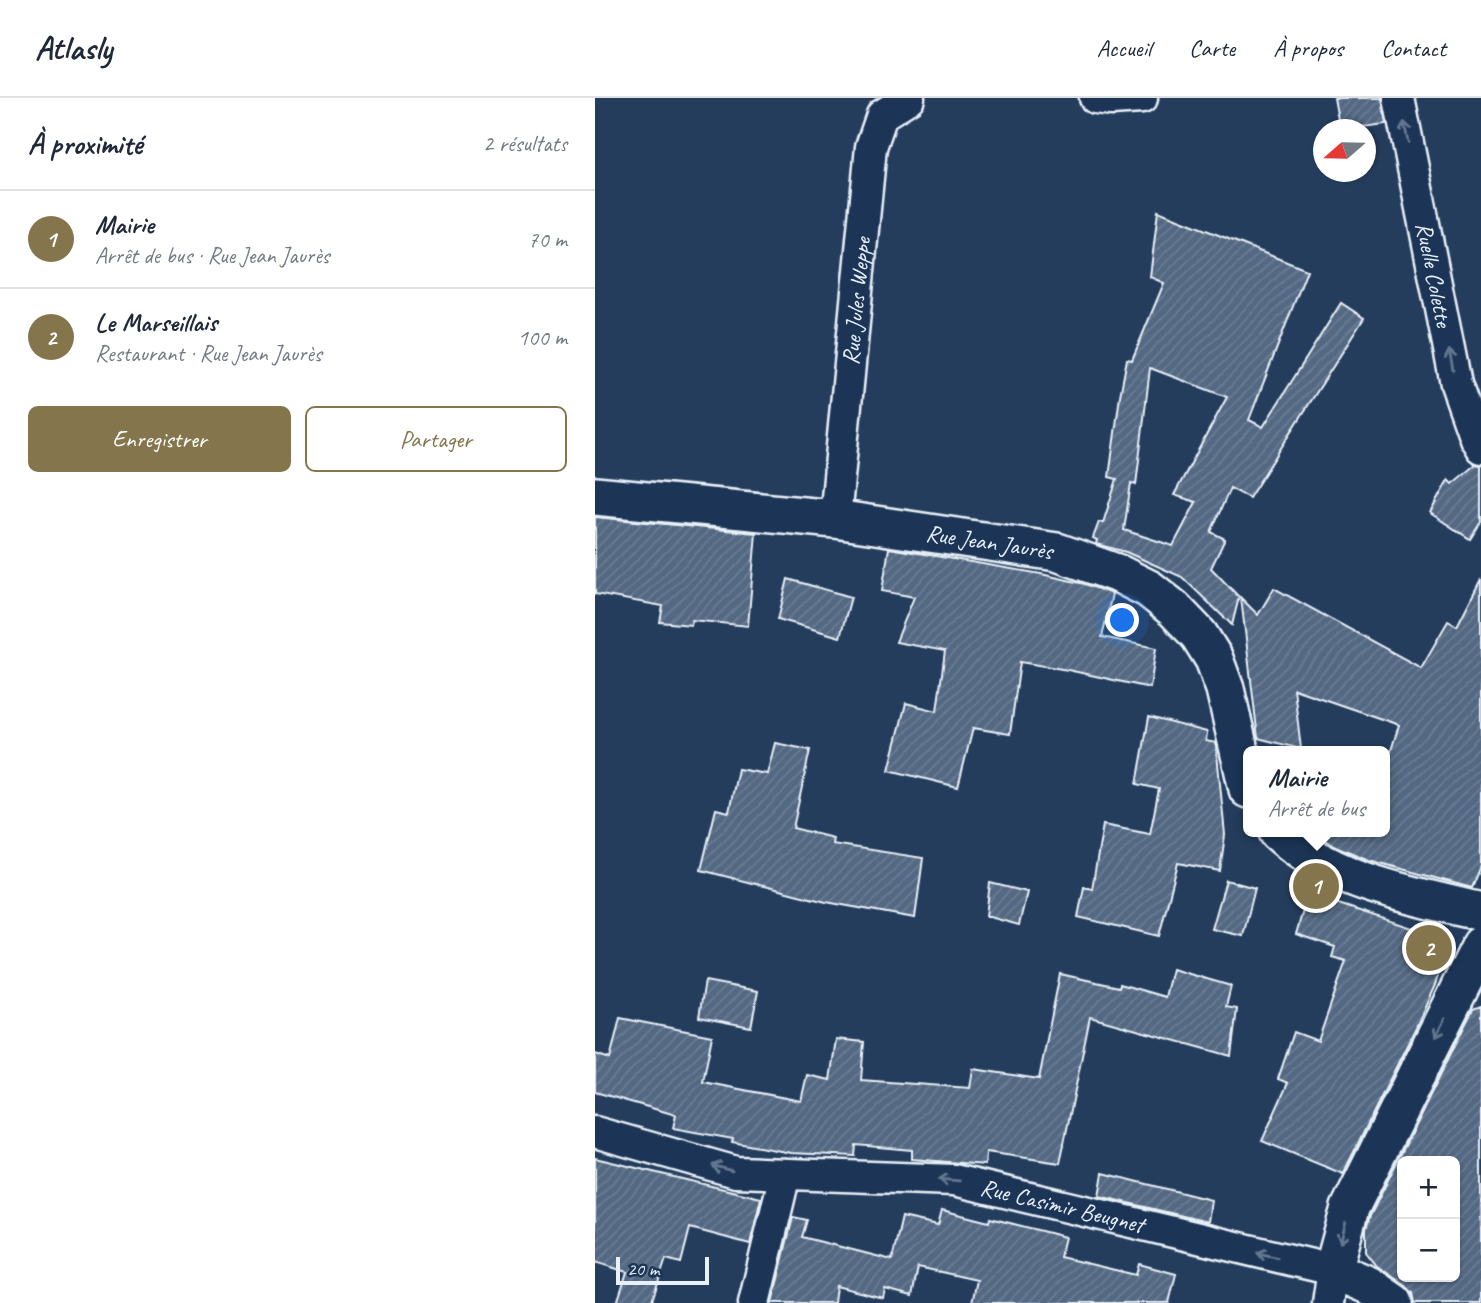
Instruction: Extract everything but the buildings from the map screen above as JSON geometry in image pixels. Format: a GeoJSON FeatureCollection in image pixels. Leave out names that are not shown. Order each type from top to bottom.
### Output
{"type":"FeatureCollection","features":[{"type":"Feature","properties":{"kind":"street","name":"Rue Jules Weppe"},"geometry":{"type":"LineString","coordinates":[[835,519],[871,147],[882,115],[909,98]]}},
{"type":"Feature","properties":{"kind":"street"},"geometry":{"type":"LineString","coordinates":[[1095,98],[1142,98]]}},
{"type":"Feature","properties":{"kind":"street","name":"Ruelle Colette"},"geometry":{"type":"LineString","coordinates":[[1399,98],[1456,384],[1481,448]]}},
{"type":"Feature","properties":{"kind":"street","name":"Rue Jean Jaurès"},"geometry":{"type":"LineString","coordinates":[[595,496],[835,519],[1057,552],[1119,574],[1149,589],[1174,609],[1199,635],[1214,659],[1225,689],[1243,767]]}},
{"type":"Feature","properties":{"kind":"street"},"geometry":{"type":"LineString","coordinates":[[1284,837],[1310,858],[1343,875],[1424,899],[1481,912]]}},
{"type":"Feature","properties":{"kind":"street"},"geometry":{"type":"LineString","coordinates":[[1394,1303],[1368,1285],[1331,1287],[1350,1208],[1472,987],[1481,945]]}},
{"type":"Feature","properties":{"kind":"street","name":"Rue Casimir Beugnet"},"geometry":{"type":"LineString","coordinates":[[595,1132],[736,1172],[954,1180],[1331,1287]]}},
{"type":"Feature","properties":{"kind":"street"},"geometry":{"type":"LineString","coordinates":[[754,1303],[785,1174]]}},
{"type":"Feature","properties":{"kind":"place","name":"Mairie"},"geometry":{"type":"Point","coordinates":[1316,886]}},
{"type":"Feature","properties":{"kind":"place","name":"Le Marseillais"},"geometry":{"type":"Point","coordinates":[1429,948]}}]}
